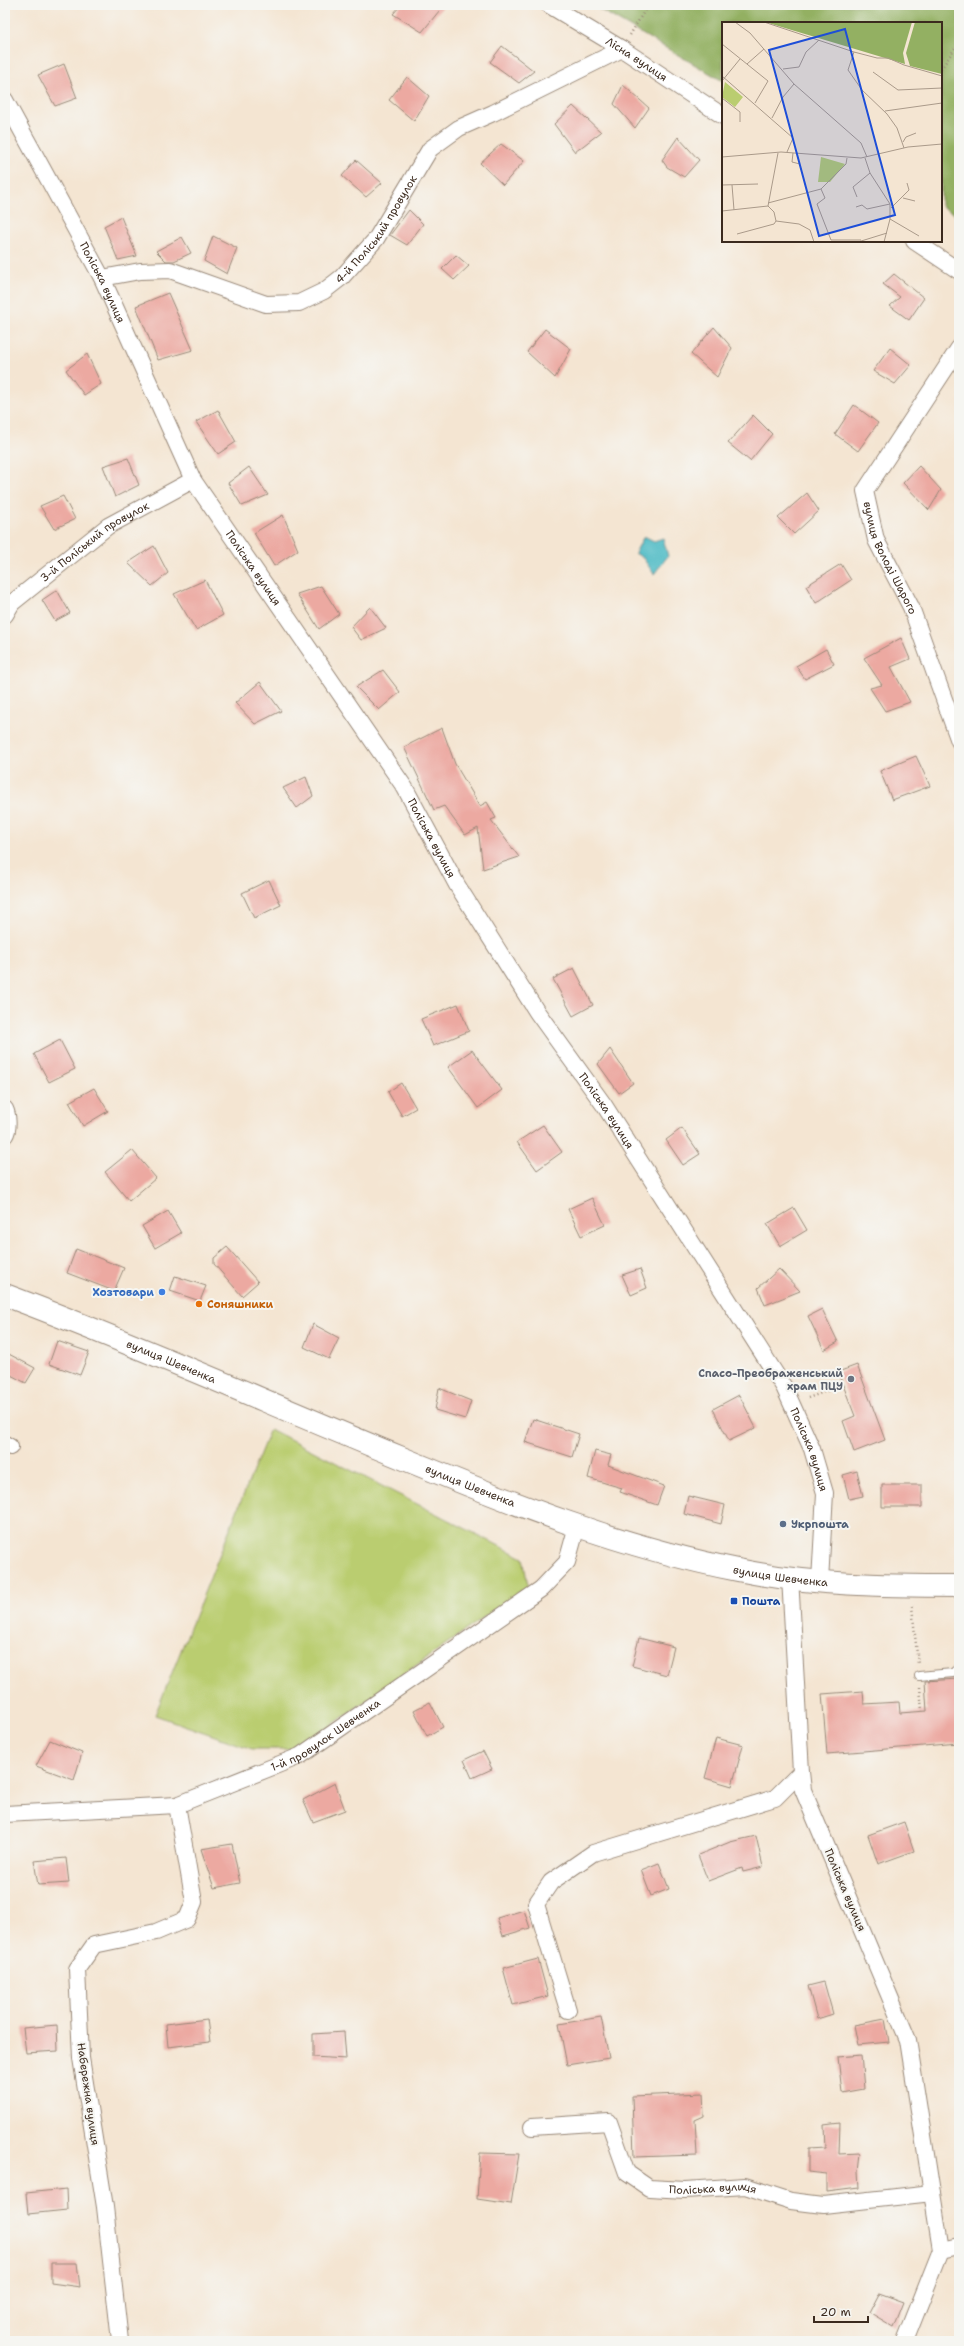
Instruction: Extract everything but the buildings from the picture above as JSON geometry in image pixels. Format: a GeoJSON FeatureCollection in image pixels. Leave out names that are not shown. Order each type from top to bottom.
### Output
{"type":"FeatureCollection","features":[{"type":"Feature","properties":{"kind":"main road","name":"вулиця Шевченка"},"geometry":{"type":"LineString","coordinates":[[5,1295],[105,1332],[497,1497],[606,1536],[713,1564],[790,1577],[877,1586],[959,1586]]}},
{"type":"Feature","properties":{"kind":"street","name":"Лісна вулиця"},"geometry":{"type":"LineString","coordinates":[[549,5],[622,49],[722,115]]}},
{"type":"Feature","properties":{"kind":"street","name":"4-й Поліський провулок"},"geometry":{"type":"LineString","coordinates":[[102,278],[140,271],[170,270],[266,304],[299,303],[324,292],[342,277],[376,239],[430,149],[459,128],[622,49]]}},
{"type":"Feature","properties":{"kind":"street","name":"Поліська вулиця"},"geometry":{"type":"LineString","coordinates":[[5,100],[102,278],[193,480],[405,788],[457,885],[537,1012],[604,1105],[784,1387],[812,1449],[826,1493],[820,1581]]}},
{"type":"Feature","properties":{"kind":"street"},"geometry":{"type":"LineString","coordinates":[[916,242],[959,271]]}},
{"type":"Feature","properties":{"kind":"street","name":"вулиця Володі Шарого"},"geometry":{"type":"LineString","coordinates":[[959,348],[865,491],[876,540],[911,607],[959,740]]}},
{"type":"Feature","properties":{"kind":"street","name":"3-й Поліський провулок"},"geometry":{"type":"LineString","coordinates":[[5,615],[12,603],[108,526],[193,480]]}},
{"type":"Feature","properties":{"kind":"street"},"geometry":{"type":"LineString","coordinates":[[5,1109],[7,1113],[7,1132],[5,1134]]}},
{"type":"Feature","properties":{"kind":"street","name":"1-й провулок Шевченка"},"geometry":{"type":"LineString","coordinates":[[5,1814],[177,1805],[300,1756],[541,1589],[567,1562],[577,1526]]}},
{"type":"Feature","properties":{"kind":"street","name":"Поліська вулиця"},"geometry":{"type":"LineString","coordinates":[[790,1577],[792,1646],[798,1688],[803,1790],[908,2040],[941,2250]]}},
{"type":"Feature","properties":{"kind":"street"},"geometry":{"type":"LineString","coordinates":[[568,2010],[536,1904],[551,1882],[593,1853],[775,1798],[801,1772]]}},
{"type":"Feature","properties":{"kind":"street","name":"Набережна вулиця"},"geometry":{"type":"LineString","coordinates":[[120,2341],[105,2207],[81,2058],[77,1969],[94,1945],[156,1932],[187,1919],[194,1902],[177,1805]]}},
{"type":"Feature","properties":{"kind":"street","name":"Поліська вулиця"},"geometry":{"type":"LineString","coordinates":[[532,2127],[609,2122],[627,2173],[649,2188],[685,2190],[745,2186],[791,2201],[823,2205],[932,2193]]}},
{"type":"Feature","properties":{"kind":"street"},"geometry":{"type":"LineString","coordinates":[[905,2341],[941,2250],[959,2246]]}},
{"type":"Feature","properties":{"kind":"lane"},"geometry":{"type":"LineString","coordinates":[[919,1676],[953,1673],[959,1667]]}},
{"type":"Feature","properties":{"kind":"path"},"geometry":{"type":"LineString","coordinates":[[622,49],[648,5]]}},
{"type":"Feature","properties":{"kind":"path"},"geometry":{"type":"LineString","coordinates":[[942,68],[959,42]]}},
{"type":"Feature","properties":{"kind":"path"},"geometry":{"type":"LineString","coordinates":[[792,1404],[843,1385]]}},
{"type":"Feature","properties":{"kind":"path"},"geometry":{"type":"LineString","coordinates":[[912,1605],[915,1632]]}},
{"type":"Feature","properties":{"kind":"green space"},"geometry":{"type":"Polygon","coordinates":[[[592,5],[959,5],[959,217],[942,207],[942,22],[722,22],[722,80],[592,5]]]}},
{"type":"Feature","properties":{"kind":"green space"},"geometry":{"type":"Polygon","coordinates":[[[270,1429],[523,1558],[528,1586],[298,1749],[252,1749],[155,1715],[270,1429]]]}},
{"type":"Feature","properties":{"kind":"water"},"geometry":{"type":"Polygon","coordinates":[[[644,536],[654,541],[663,538],[668,556],[654,574],[643,558],[635,553],[644,536]]]}},
{"type":"Feature","properties":{"kind":"place","name":"Хозтовари"},"geometry":{"type":"Point","coordinates":[162,1292]}},
{"type":"Feature","properties":{"kind":"place","name":"Соняшники"},"geometry":{"type":"Point","coordinates":[199,1304]}},
{"type":"Feature","properties":{"kind":"place","name":"Спасо-Преображенський храм ПЦУ"},"geometry":{"type":"Point","coordinates":[851,1379]}},
{"type":"Feature","properties":{"kind":"place","name":"Укрпошта"},"geometry":{"type":"Point","coordinates":[783,1524]}},
{"type":"Feature","properties":{"kind":"place","name":"Пошта"},"geometry":{"type":"Point","coordinates":[734,1601]}}]}
